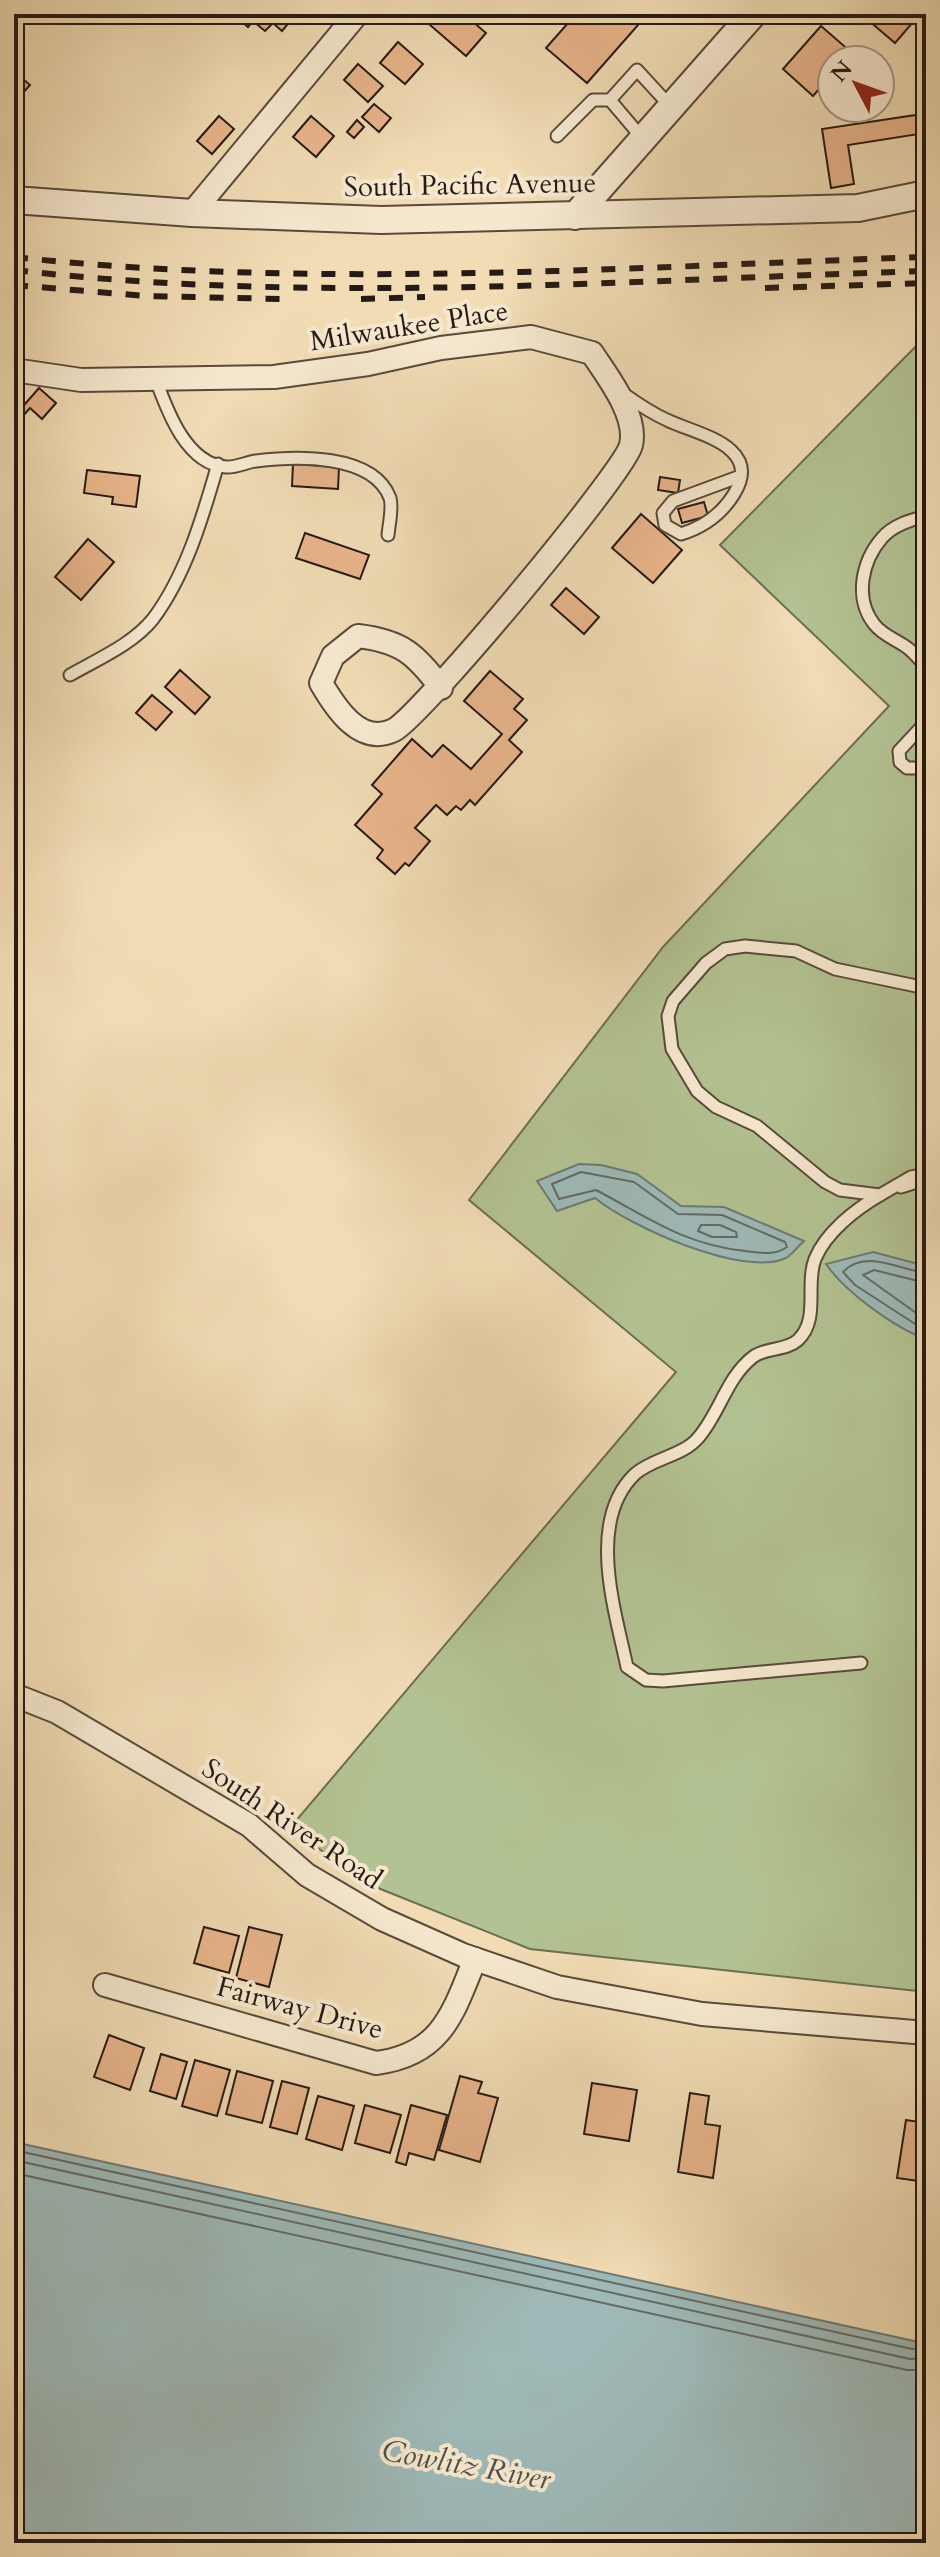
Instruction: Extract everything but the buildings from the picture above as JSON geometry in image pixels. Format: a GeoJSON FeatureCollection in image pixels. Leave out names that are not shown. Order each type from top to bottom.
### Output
{"type":"FeatureCollection","features":[{"type":"Feature","properties":{"kind":"street"},"geometry":{"type":"LineString","coordinates":[[192,213],[357,14]]}},
{"type":"Feature","properties":{"kind":"street"},"geometry":{"type":"LineString","coordinates":[[575,216],[753,14]]}},
{"type":"Feature","properties":{"kind":"street","name":"South Pacific Avenue"},"geometry":{"type":"LineString","coordinates":[[14,200],[192,213],[381,220],[858,208],[926,194]]}},
{"type":"Feature","properties":{"kind":"street","name":"Milwaukee Place"},"geometry":{"type":"LineString","coordinates":[[14,370],[81,380],[274,377],[368,364],[441,348],[531,337],[592,353],[625,402],[632,445],[610,484],[441,688]]}},
{"type":"Feature","properties":{"kind":"street"},"geometry":{"type":"LineString","coordinates":[[358,636],[388,639],[409,652],[419,659],[441,688],[393,730],[366,732],[340,714],[321,683],[333,656],[358,636]]}},
{"type":"Feature","properties":{"kind":"street","name":"South River Road"},"geometry":{"type":"LineString","coordinates":[[14,1695],[57,1712],[249,1825],[307,1875],[382,1919],[475,1959],[557,1987],[702,2014],[926,2033]]}},
{"type":"Feature","properties":{"kind":"street","name":"Fairway Drive"},"geometry":{"type":"LineString","coordinates":[[105,1985],[376,2063],[401,2060],[427,2047],[450,2018],[475,1959]]}},
{"type":"Feature","properties":{"kind":"lane"},"geometry":{"type":"LineString","coordinates":[[557,136],[593,100],[610,100],[637,70],[671,107]]}},
{"type":"Feature","properties":{"kind":"lane"},"geometry":{"type":"LineString","coordinates":[[610,100],[643,139]]}},
{"type":"Feature","properties":{"kind":"lane"},"geometry":{"type":"LineString","coordinates":[[156,380],[174,428],[200,455],[218,464],[225,467],[258,461],[321,459],[351,464],[375,476],[391,499],[388,535]]}},
{"type":"Feature","properties":{"kind":"lane"},"geometry":{"type":"LineString","coordinates":[[614,386],[642,407],[714,437],[733,450],[739,467],[737,488],[723,510],[697,529],[681,534],[665,525],[663,513],[673,501],[738,477]]}},
{"type":"Feature","properties":{"kind":"lane"},"geometry":{"type":"LineString","coordinates":[[70,675],[126,643],[152,619],[198,535],[218,464]]}},
{"type":"Feature","properties":{"kind":"lane"},"geometry":{"type":"LineString","coordinates":[[926,516],[906,522],[883,536],[870,559],[862,583],[863,605],[874,624],[910,649],[926,667]]}},
{"type":"Feature","properties":{"kind":"lane"},"geometry":{"type":"LineString","coordinates":[[926,722],[899,751],[900,762],[907,768],[926,768]]}},
{"type":"Feature","properties":{"kind":"lane"},"geometry":{"type":"LineString","coordinates":[[880,1195],[840,1190],[825,1182],[757,1126],[716,1107],[697,1091],[672,1049],[668,1016],[673,1001],[706,963],[725,949],[745,946],[796,951],[835,969],[926,988]]}},
{"type":"Feature","properties":{"kind":"lane"},"geometry":{"type":"LineString","coordinates":[[861,1663],[755,1675],[646,1680],[627,1667],[607,1580],[613,1508],[636,1474],[696,1441],[736,1375],[753,1357],[797,1341],[809,1324],[815,1259],[844,1222],[911,1177],[926,1177]]}},
{"type":"Feature","properties":{"kind":"green space"},"geometry":{"type":"Polygon","coordinates":[[[926,336],[926,1992],[530,1949],[378,1888],[289,1829],[676,1372],[469,1200],[663,947],[889,706],[720,545],[926,336]]]}},
{"type":"Feature","properties":{"kind":"water"},"geometry":{"type":"Polygon","coordinates":[[[579,1164],[601,1165],[637,1174],[681,1206],[724,1207],[804,1241],[786,1258],[767,1262],[743,1261],[659,1235],[595,1198],[557,1211],[537,1181],[579,1164]]]}},
{"type":"Feature","properties":{"kind":"water"},"geometry":{"type":"Polygon","coordinates":[[[873,1252],[926,1266],[926,1339],[900,1327],[872,1308],[845,1286],[826,1264],[873,1252]]]}},
{"type":"Feature","properties":{"kind":"water","name":"Cowlitz River"},"geometry":{"type":"Polygon","coordinates":[[[14,2142],[914,2341],[926,2340],[926,2543],[14,2543],[14,2142]]]}},
{"type":"Feature","properties":{"kind":"railway"},"geometry":{"type":"LineString","coordinates":[[14,257],[128,267],[356,274],[584,270],[926,257]]}},
{"type":"Feature","properties":{"kind":"railway"},"geometry":{"type":"LineString","coordinates":[[14,270],[127,280],[355,288],[584,284],[926,271]]}},
{"type":"Feature","properties":{"kind":"railway"},"geometry":{"type":"LineString","coordinates":[[765,288],[926,283]]}},
{"type":"Feature","properties":{"kind":"railway"},"geometry":{"type":"LineString","coordinates":[[14,285],[146,296],[282,299]]}},
{"type":"Feature","properties":{"kind":"railway"},"geometry":{"type":"LineString","coordinates":[[361,299],[425,297]]}}]}
